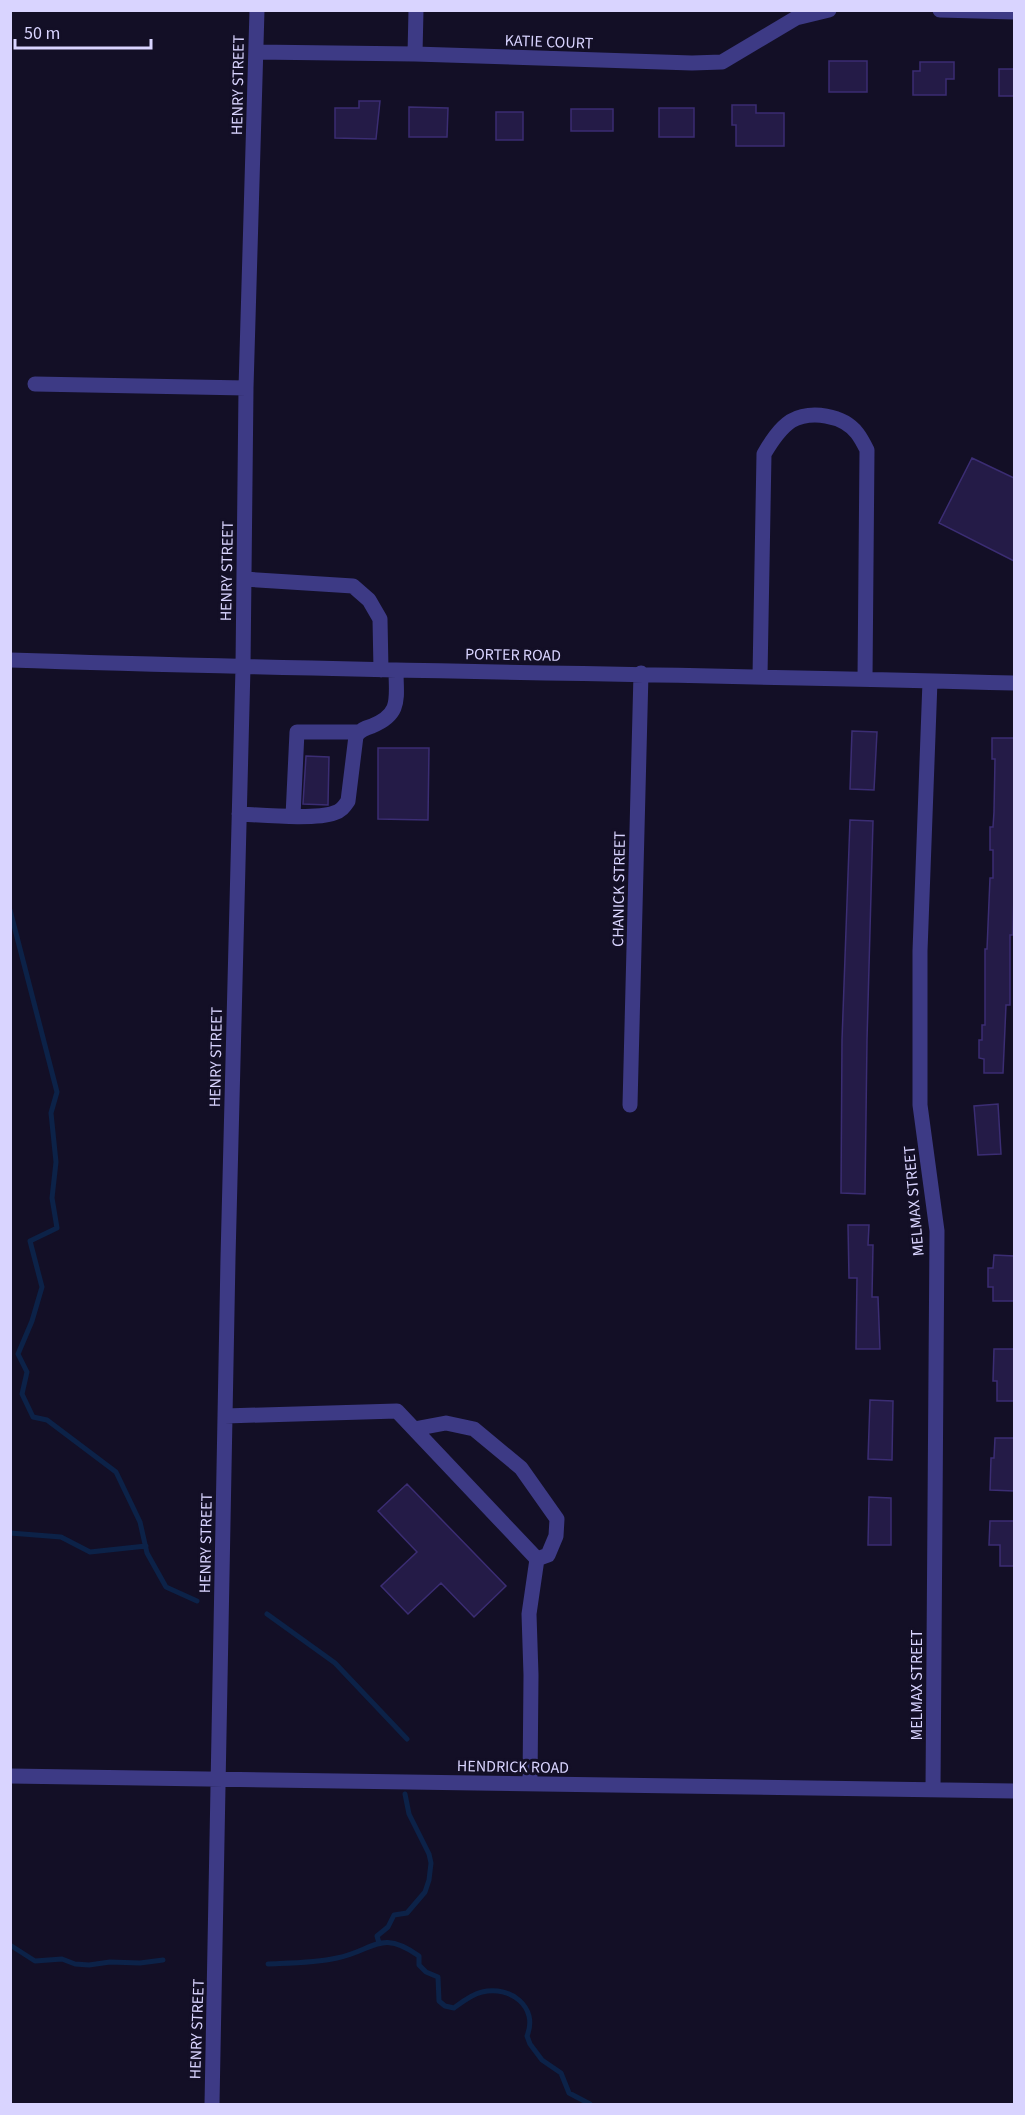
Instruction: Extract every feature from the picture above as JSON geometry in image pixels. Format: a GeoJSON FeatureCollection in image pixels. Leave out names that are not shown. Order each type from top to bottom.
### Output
{"type":"FeatureCollection","features":[{"type":"Feature","properties":{"kind":"street","name":"HENRY STREET"},"geometry":{"type":"LineString","coordinates":[[212,2104],[225,1416],[243,667],[246,388],[256,10]]}},
{"type":"Feature","properties":{"kind":"street"},"geometry":{"type":"LineString","coordinates":[[415,54],[416,10]]}},
{"type":"Feature","properties":{"kind":"street","name":"KATIE COURT"},"geometry":{"type":"LineString","coordinates":[[256,52],[722,62],[796,18],[829,10]]}},
{"type":"Feature","properties":{"kind":"street"},"geometry":{"type":"LineString","coordinates":[[940,10],[1014,12]]}},
{"type":"Feature","properties":{"kind":"street"},"geometry":{"type":"LineString","coordinates":[[36,384],[246,388]]}},
{"type":"Feature","properties":{"kind":"street"},"geometry":{"type":"LineString","coordinates":[[760,676],[764,454],[774,437],[791,421],[816,414],[837,420],[857,432],[867,450],[865,679]]}},
{"type":"Feature","properties":{"kind":"street"},"geometry":{"type":"LineString","coordinates":[[244,579],[354,586],[369,600],[380,619],[396,705],[392,714],[385,721],[358,732],[297,732],[293,816]]}},
{"type":"Feature","properties":{"kind":"street","name":"PORTER ROAD"},"geometry":{"type":"LineString","coordinates":[[10,660],[1014,683]]}},
{"type":"Feature","properties":{"kind":"street","name":"CHANICK STREET"},"geometry":{"type":"LineString","coordinates":[[630,1105],[641,674]]}},
{"type":"Feature","properties":{"kind":"street","name":"MELMAX STREET"},"geometry":{"type":"LineString","coordinates":[[930,681],[920,951],[920,1105],[937,1231],[933,1790]]}},
{"type":"Feature","properties":{"kind":"street"},"geometry":{"type":"LineString","coordinates":[[239,814],[318,816],[333,814],[343,808],[348,801],[354,746],[358,732]]}},
{"type":"Feature","properties":{"kind":"street"},"geometry":{"type":"LineString","coordinates":[[225,1416],[397,1411],[537,1558]]}},
{"type":"Feature","properties":{"kind":"street"},"geometry":{"type":"LineString","coordinates":[[414,1429],[446,1423],[474,1430],[521,1468],[557,1519],[556,1536],[548,1555],[537,1558]]}},
{"type":"Feature","properties":{"kind":"street"},"geometry":{"type":"LineString","coordinates":[[530,1784],[529,1614],[537,1558]]}},
{"type":"Feature","properties":{"kind":"street","name":"HENDRICK ROAD"},"geometry":{"type":"LineString","coordinates":[[10,1776],[1014,1791]]}},
{"type":"Feature","properties":{"kind":"building"},"geometry":{"type":"Polygon","coordinates":[[[829,61],[867,61],[867,92],[829,92],[829,61]]]}},
{"type":"Feature","properties":{"kind":"building"},"geometry":{"type":"Polygon","coordinates":[[[920,62],[954,62],[954,79],[946,79],[946,95],[913,95],[913,71],[920,71],[920,62]]]}},
{"type":"Feature","properties":{"kind":"building"},"geometry":{"type":"Polygon","coordinates":[[[999,69],[1014,69],[1014,96],[999,96],[999,69]]]}},
{"type":"Feature","properties":{"kind":"building"},"geometry":{"type":"Polygon","coordinates":[[[359,101],[380,101],[376,139],[335,138],[335,108],[359,108],[359,101]]]}},
{"type":"Feature","properties":{"kind":"building"},"geometry":{"type":"Polygon","coordinates":[[[732,105],[756,105],[756,113],[784,113],[784,146],[736,146],[736,125],[732,125],[732,105]]]}},
{"type":"Feature","properties":{"kind":"building"},"geometry":{"type":"Polygon","coordinates":[[[409,107],[448,108],[447,137],[409,137],[409,107]]]}},
{"type":"Feature","properties":{"kind":"building"},"geometry":{"type":"Polygon","coordinates":[[[659,108],[694,108],[694,137],[659,137],[659,108]]]}},
{"type":"Feature","properties":{"kind":"building"},"geometry":{"type":"Polygon","coordinates":[[[571,109],[613,109],[613,131],[571,131],[571,109]]]}},
{"type":"Feature","properties":{"kind":"building"},"geometry":{"type":"Polygon","coordinates":[[[496,112],[523,112],[523,140],[496,140],[496,112]]]}},
{"type":"Feature","properties":{"kind":"building"},"geometry":{"type":"Polygon","coordinates":[[[972,458],[1014,478],[1014,561],[939,523],[972,458]]]}},
{"type":"Feature","properties":{"kind":"building"},"geometry":{"type":"Polygon","coordinates":[[[852,731],[877,732],[874,790],[850,789],[852,731]]]}},
{"type":"Feature","properties":{"kind":"building"},"geometry":{"type":"Polygon","coordinates":[[[992,738],[1014,738],[1013,935],[1010,935],[1010,1005],[1006,1005],[1003,1073],[984,1073],[984,1059],[979,1058],[979,1040],[982,1040],[982,1025],[985,1025],[985,949],[987,949],[990,878],[993,878],[990,827],[993,827],[995,759],[992,759],[992,738]]]}},
{"type":"Feature","properties":{"kind":"building"},"geometry":{"type":"Polygon","coordinates":[[[378,748],[429,748],[428,820],[378,819],[378,748]]]}},
{"type":"Feature","properties":{"kind":"building"},"geometry":{"type":"Polygon","coordinates":[[[306,756],[329,757],[328,805],[303,804],[306,756]]]}},
{"type":"Feature","properties":{"kind":"building"},"geometry":{"type":"Polygon","coordinates":[[[850,820],[873,821],[865,1194],[841,1193],[842,1040],[850,820]]]}},
{"type":"Feature","properties":{"kind":"building"},"geometry":{"type":"Polygon","coordinates":[[[998,1104],[1001,1154],[978,1155],[974,1106],[998,1104]]]}},
{"type":"Feature","properties":{"kind":"building"},"geometry":{"type":"Polygon","coordinates":[[[848,1225],[869,1225],[868,1245],[873,1245],[872,1297],[878,1297],[880,1349],[856,1349],[857,1278],[849,1278],[848,1225]]]}},
{"type":"Feature","properties":{"kind":"building"},"geometry":{"type":"Polygon","coordinates":[[[994,1255],[1014,1256],[1014,1301],[993,1301],[993,1287],[988,1287],[988,1268],[993,1268],[994,1255]]]}},
{"type":"Feature","properties":{"kind":"building"},"geometry":{"type":"Polygon","coordinates":[[[994,1349],[1014,1349],[1014,1401],[997,1401],[997,1381],[993,1381],[994,1349]]]}},
{"type":"Feature","properties":{"kind":"building"},"geometry":{"type":"Polygon","coordinates":[[[870,1400],[893,1401],[892,1460],[868,1459],[870,1400]]]}},
{"type":"Feature","properties":{"kind":"building"},"geometry":{"type":"Polygon","coordinates":[[[995,1438],[1014,1438],[1014,1491],[990,1490],[991,1458],[994,1458],[995,1438]]]}},
{"type":"Feature","properties":{"kind":"building"},"geometry":{"type":"Polygon","coordinates":[[[407,1484],[506,1586],[474,1617],[441,1583],[408,1614],[381,1586],[417,1552],[378,1511],[407,1484]]]}},
{"type":"Feature","properties":{"kind":"building"},"geometry":{"type":"Polygon","coordinates":[[[869,1497],[891,1498],[891,1545],[868,1545],[869,1497]]]}},
{"type":"Feature","properties":{"kind":"building"},"geometry":{"type":"Polygon","coordinates":[[[990,1521],[1014,1521],[1014,1566],[1000,1566],[1000,1545],[989,1545],[990,1521]]]}},
{"type":"Feature","properties":{"kind":"waterway"},"geometry":{"type":"LineString","coordinates":[[10,910],[57,1092],[51,1113],[56,1162],[52,1198],[57,1228],[30,1241],[42,1287],[32,1321],[18,1354],[27,1372],[22,1394],[33,1417],[47,1420],[116,1472],[140,1522],[147,1553],[166,1587],[197,1601]]}},
{"type":"Feature","properties":{"kind":"waterway"},"geometry":{"type":"LineString","coordinates":[[10,1533],[61,1537],[90,1552],[146,1546]]}},
{"type":"Feature","properties":{"kind":"waterway"},"geometry":{"type":"LineString","coordinates":[[267,1614],[335,1663],[407,1739]]}},
{"type":"Feature","properties":{"kind":"waterway"},"geometry":{"type":"LineString","coordinates":[[379,1943],[377,1936],[388,1927],[394,1915],[407,1913],[425,1892],[429,1880],[431,1863],[429,1854],[409,1814],[405,1794]]}},
{"type":"Feature","properties":{"kind":"waterway"},"geometry":{"type":"LineString","coordinates":[[268,1964],[328,1960],[386,1942],[406,1948],[419,1956],[419,1965],[426,1972],[438,1977],[439,2001],[445,2006],[454,2008],[475,1994],[492,1991],[503,1992],[520,2000],[529,2016],[530,2025],[527,2036],[530,2044],[542,2060],[561,2073],[569,2093],[590,2104]]}},
{"type":"Feature","properties":{"kind":"waterway"},"geometry":{"type":"LineString","coordinates":[[10,1945],[35,1961],[62,1959],[75,1964],[89,1965],[163,1960]]}}]}
